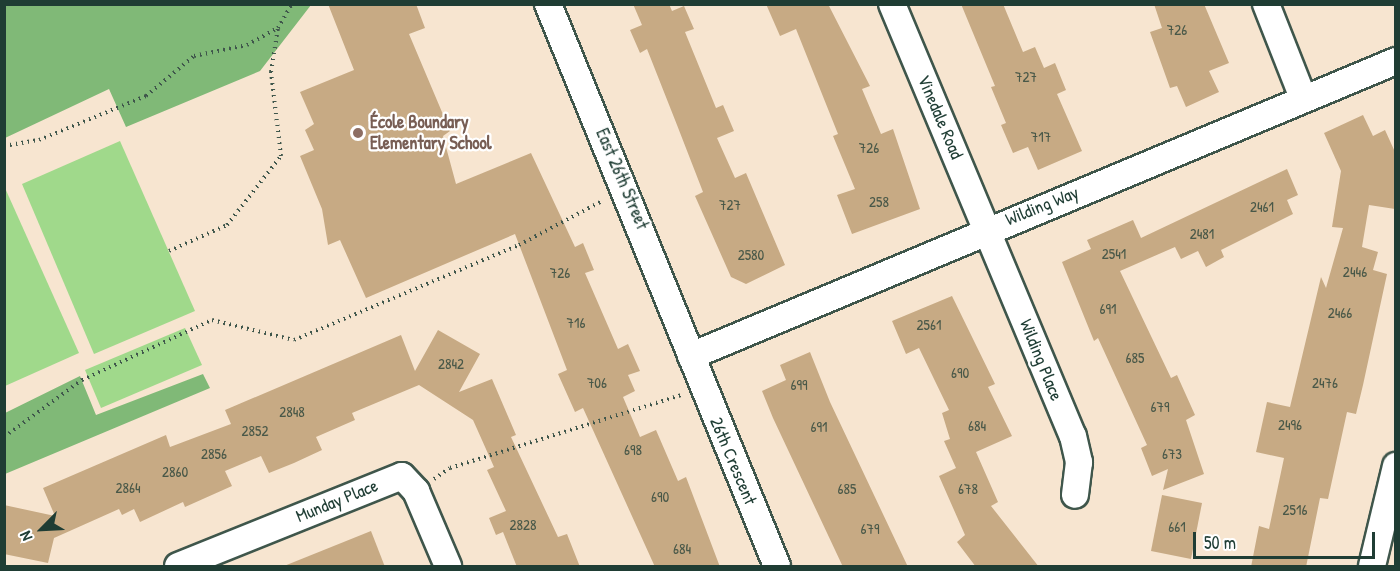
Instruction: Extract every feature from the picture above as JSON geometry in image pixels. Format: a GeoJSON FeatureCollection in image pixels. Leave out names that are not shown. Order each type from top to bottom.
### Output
{"type":"FeatureCollection","features":[{"type":"Feature","properties":{"kind":"street","name":"East 26th Street"},"geometry":{"type":"LineString","coordinates":[[548,4],[627,188],[691,356]]}},
{"type":"Feature","properties":{"kind":"street","name":"Vinedale Road"},"geometry":{"type":"LineString","coordinates":[[892,4],[987,229]]}},
{"type":"Feature","properties":{"kind":"street"},"geometry":{"type":"LineString","coordinates":[[1266,4],[1303,98]]}},
{"type":"Feature","properties":{"kind":"street","name":"Wilding Way"},"geometry":{"type":"LineString","coordinates":[[691,356],[987,229],[1395,61]]}},
{"type":"Feature","properties":{"kind":"street","name":"Wilding Place"},"geometry":{"type":"LineString","coordinates":[[987,229],[1073,436],[1079,462],[1075,495]]}},
{"type":"Feature","properties":{"kind":"street","name":"26th Crescent"},"geometry":{"type":"LineString","coordinates":[[691,356],[777,567]]}},
{"type":"Feature","properties":{"kind":"street"},"geometry":{"type":"LineString","coordinates":[[1372,567],[1395,466]]}},
{"type":"Feature","properties":{"kind":"street","name":"Munday Place"},"geometry":{"type":"LineString","coordinates":[[178,567],[376,484],[402,476],[416,491]]}},
{"type":"Feature","properties":{"kind":"street"},"geometry":{"type":"LineString","coordinates":[[416,491],[448,567]]}},
{"type":"Feature","properties":{"kind":"path"},"geometry":{"type":"LineString","coordinates":[[169,251],[227,225],[281,156],[271,72],[278,28],[292,4]]}},
{"type":"Feature","properties":{"kind":"path"},"geometry":{"type":"LineString","coordinates":[[4,146],[39,140],[146,96],[194,57],[247,45],[278,28]]}},
{"type":"Feature","properties":{"kind":"path"},"geometry":{"type":"LineString","coordinates":[[4,437],[82,380],[212,320],[294,340],[519,245],[627,188]]}},
{"type":"Feature","properties":{"kind":"path"},"geometry":{"type":"LineString","coordinates":[[416,491],[450,468],[703,388]]}},
{"type":"Feature","properties":{"kind":"green space"},"geometry":{"type":"Polygon","coordinates":[[[4,5],[311,5],[260,71],[126,127],[109,89],[5,138],[4,5]]]}},
{"type":"Feature","properties":{"kind":"green space"},"geometry":{"type":"Polygon","coordinates":[[[120,141],[195,311],[94,354],[22,184],[120,141]]]}},
{"type":"Feature","properties":{"kind":"green space"},"geometry":{"type":"Polygon","coordinates":[[[4,189],[79,353],[5,386],[4,189]]]}},
{"type":"Feature","properties":{"kind":"green space"},"geometry":{"type":"Polygon","coordinates":[[[185,328],[202,365],[101,408],[85,370],[185,328]]]}},
{"type":"Feature","properties":{"kind":"green space"},"geometry":{"type":"Polygon","coordinates":[[[203,374],[210,388],[5,474],[5,413],[80,376],[96,415],[203,374]]]}},
{"type":"Feature","properties":{"kind":"building"},"geometry":{"type":"Polygon","coordinates":[[[328,4],[416,4],[425,28],[409,34],[450,131],[443,136],[456,184],[531,153],[575,247],[583,243],[594,270],[585,273],[618,349],[628,344],[640,371],[628,375],[635,391],[623,397],[640,437],[656,430],[678,481],[686,477],[720,567],[655,567],[583,408],[575,412],[558,374],[567,370],[515,234],[366,298],[340,240],[328,245],[322,209],[300,156],[314,150],[305,130],[314,124],[300,92],[354,70],[328,4]]]}},
{"type":"Feature","properties":{"kind":"building"},"geometry":{"type":"Polygon","coordinates":[[[633,4],[669,4],[672,11],[684,6],[694,29],[685,32],[716,108],[723,105],[734,131],[717,138],[735,178],[746,173],[785,265],[746,284],[731,277],[695,196],[703,192],[647,49],[640,53],[630,30],[642,25],[633,4]]]}},
{"type":"Feature","properties":{"kind":"building"},"geometry":{"type":"Polygon","coordinates":[[[766,4],[828,4],[870,86],[862,89],[881,134],[893,129],[920,209],[852,234],[837,195],[855,189],[833,136],[838,134],[796,29],[780,36],[766,4]]]}},
{"type":"Feature","properties":{"kind":"building"},"geometry":{"type":"Polygon","coordinates":[[[961,4],[1003,4],[1023,52],[1035,47],[1044,68],[1055,63],[1066,90],[1057,94],[1082,151],[1038,170],[1028,147],[1013,153],[1001,125],[1006,123],[991,87],[995,86],[961,4]]]}},
{"type":"Feature","properties":{"kind":"building"},"geometry":{"type":"Polygon","coordinates":[[[1154,4],[1204,4],[1229,63],[1209,71],[1219,92],[1186,107],[1177,86],[1170,88],[1150,32],[1162,28],[1154,4]]]}},
{"type":"Feature","properties":{"kind":"building"},"geometry":{"type":"Polygon","coordinates":[[[1363,115],[1373,136],[1385,130],[1395,152],[1395,209],[1369,205],[1362,247],[1378,252],[1373,270],[1387,274],[1356,414],[1347,412],[1328,499],[1320,498],[1306,567],[1251,567],[1259,526],[1269,529],[1284,458],[1256,452],[1267,402],[1290,407],[1321,277],[1326,288],[1343,228],[1332,227],[1341,171],[1324,133],[1363,115]]]}},
{"type":"Feature","properties":{"kind":"building"},"geometry":{"type":"Polygon","coordinates":[[[1287,169],[1298,195],[1287,200],[1293,214],[1221,250],[1224,257],[1206,267],[1198,251],[1181,259],[1175,247],[1120,271],[1171,378],[1177,375],[1195,415],[1186,420],[1204,474],[1163,490],[1168,469],[1152,476],[1141,448],[1147,445],[1098,338],[1094,341],[1062,262],[1091,249],[1087,240],[1133,220],[1141,238],[1287,169]]]}},
{"type":"Feature","properties":{"kind":"building"},"geometry":{"type":"Polygon","coordinates":[[[952,296],[995,384],[988,387],[1012,436],[976,452],[998,502],[991,506],[1039,567],[976,567],[957,542],[965,535],[939,476],[956,468],[944,441],[950,439],[942,413],[949,410],[919,348],[906,354],[892,321],[952,296]]]}},
{"type":"Feature","properties":{"kind":"building"},"geometry":{"type":"Polygon","coordinates":[[[438,330],[480,354],[459,392],[492,379],[516,435],[511,437],[558,537],[567,534],[580,567],[517,567],[503,532],[496,535],[489,518],[506,511],[487,470],[494,467],[473,420],[419,385],[352,413],[355,420],[316,437],[322,450],[294,463],[269,473],[261,456],[225,471],[232,486],[185,507],[183,502],[140,522],[134,509],[122,515],[119,509],[54,538],[48,563],[4,554],[4,505],[55,516],[43,488],[166,435],[170,447],[231,424],[225,410],[401,335],[415,371],[438,330]]]}},
{"type":"Feature","properties":{"kind":"building"},"geometry":{"type":"Polygon","coordinates":[[[810,352],[830,402],[908,567],[843,567],[773,418],[762,391],[786,380],[780,365],[810,352]]]}},
{"type":"Feature","properties":{"kind":"building"},"geometry":{"type":"Polygon","coordinates":[[[1162,495],[1202,503],[1191,559],[1151,551],[1162,495]]]}},
{"type":"Feature","properties":{"kind":"building"},"geometry":{"type":"Polygon","coordinates":[[[371,531],[385,567],[284,567],[284,566],[371,531]]]}},
{"type":"Feature","properties":{"kind":"place","name":"École Boundary Elementary School"},"geometry":{"type":"Point","coordinates":[358,133]}}]}
